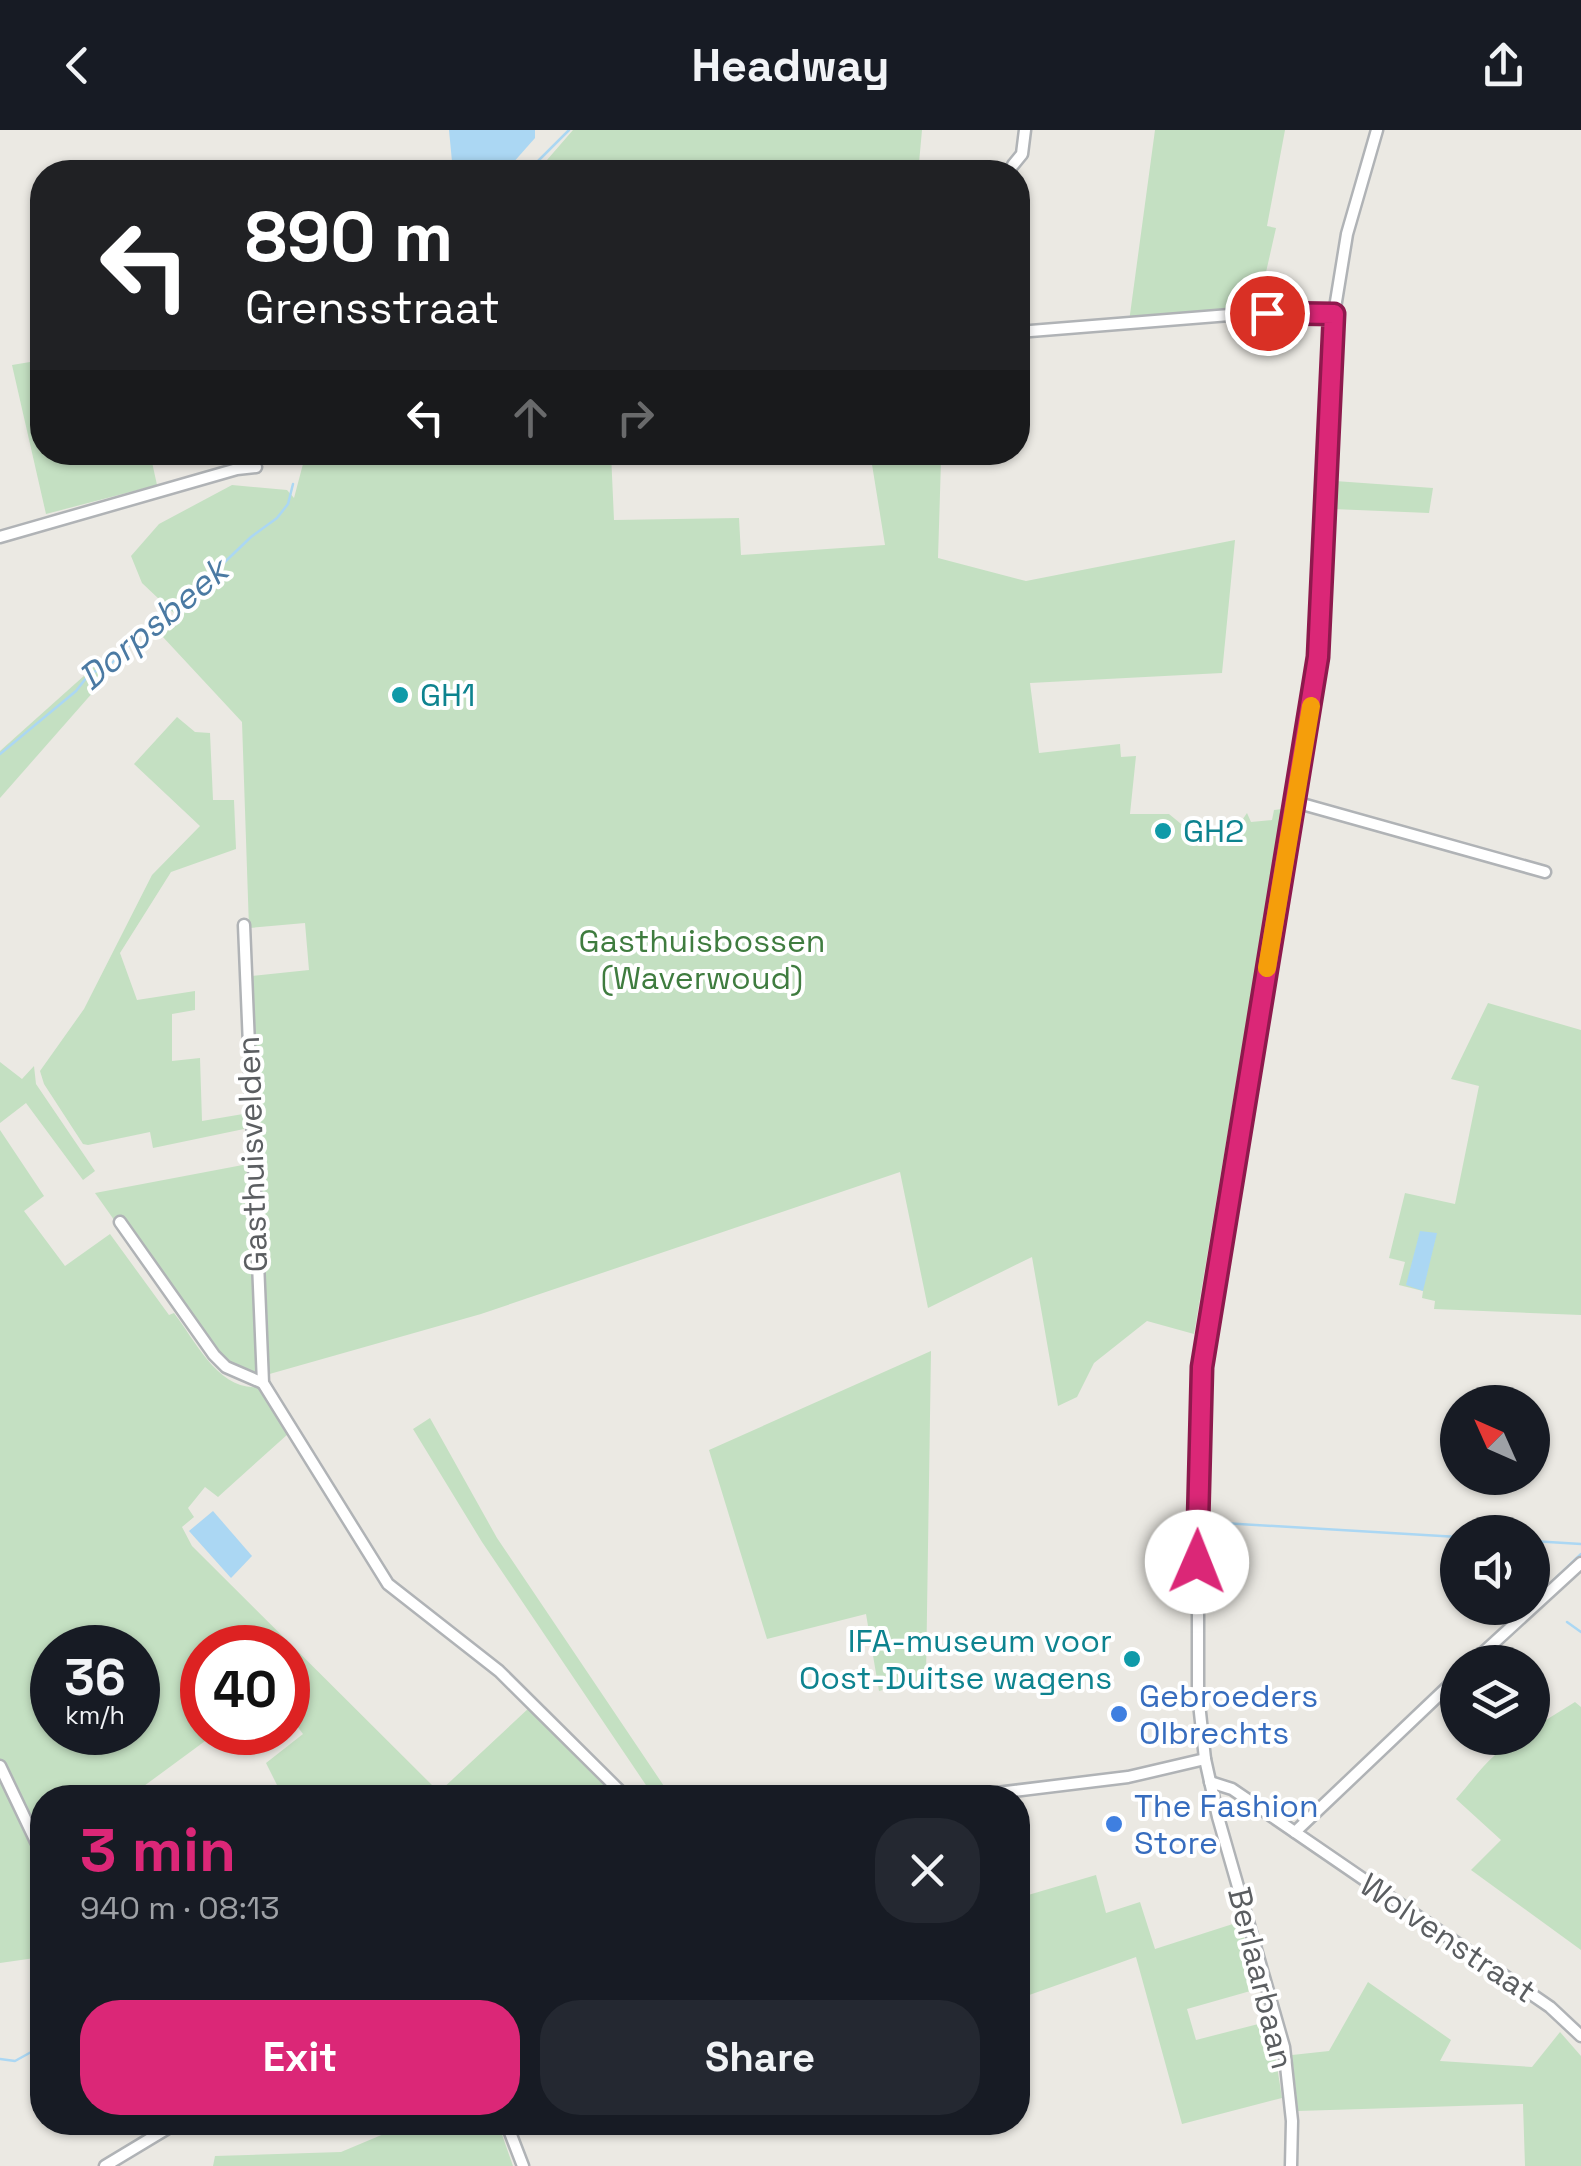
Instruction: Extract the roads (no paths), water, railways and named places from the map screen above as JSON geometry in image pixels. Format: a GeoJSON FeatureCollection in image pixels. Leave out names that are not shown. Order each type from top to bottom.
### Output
{"type":"FeatureCollection","features":[{"type":"Feature","properties":{"kind":"street"},"geometry":{"type":"LineString","coordinates":[[1017,160],[1022,154],[1025,130]]}},
{"type":"Feature","properties":{"kind":"street","name":"Berlaarbaan"},"geometry":{"type":"LineString","coordinates":[[1291,2166],[1292,2121],[1284,2048],[1206,1759],[1196,1656],[1198,1442],[1202,1367],[1318,657],[1334,314],[1347,234],[1377,130]]}},
{"type":"Feature","properties":{"kind":"street"},"geometry":{"type":"LineString","coordinates":[[1030,331],[1242,314],[1334,314]]}},
{"type":"Feature","properties":{"kind":"street"},"geometry":{"type":"LineString","coordinates":[[0,537],[237,469],[256,467]]}},
{"type":"Feature","properties":{"kind":"street"},"geometry":{"type":"LineString","coordinates":[[1295,802],[1545,872]]}},
{"type":"Feature","properties":{"kind":"street","name":"Gasthuisvelden"},"geometry":{"type":"LineString","coordinates":[[244,925],[263,1383],[388,1584],[499,1670],[614,1785]]}},
{"type":"Feature","properties":{"kind":"street"},"geometry":{"type":"LineString","coordinates":[[120,1222],[214,1355],[226,1367],[263,1383]]}},
{"type":"Feature","properties":{"kind":"street"},"geometry":{"type":"LineString","coordinates":[[1492,1645],[1581,1563]]}},
{"type":"Feature","properties":{"kind":"street"},"geometry":{"type":"LineString","coordinates":[[1295,1832],[1440,1693]]}},
{"type":"Feature","properties":{"kind":"street"},"geometry":{"type":"LineString","coordinates":[[1030,1789],[1128,1777],[1206,1759]]}},
{"type":"Feature","properties":{"kind":"street"},"geometry":{"type":"LineString","coordinates":[[0,1766],[30,1829]]}},
{"type":"Feature","properties":{"kind":"street","name":"Wolvenstraat"},"geometry":{"type":"LineString","coordinates":[[1210,1782],[1232,1790],[1295,1832],[1550,2007],[1581,2036]]}},
{"type":"Feature","properties":{"kind":"street"},"geometry":{"type":"LineString","coordinates":[[106,2166],[154,2135]]}},
{"type":"Feature","properties":{"kind":"street"},"geometry":{"type":"LineString","coordinates":[[511,2135],[523,2166]]}},
{"type":"Feature","properties":{"kind":"water"},"geometry":{"type":"Polygon","coordinates":[[[449,130],[535,130],[535,138],[516,160],[452,160],[449,130]]]}},
{"type":"Feature","properties":{"kind":"water"},"geometry":{"type":"Polygon","coordinates":[[[1420,1231],[1437,1233],[1423,1291],[1406,1285],[1420,1231]]]}},
{"type":"Feature","properties":{"kind":"water"},"geometry":{"type":"Polygon","coordinates":[[[213,1511],[252,1556],[231,1578],[189,1531],[213,1511]]]}},
{"type":"Feature","properties":{"kind":"waterway","name":"Dorpsbeek"},"geometry":{"type":"LineString","coordinates":[[539,160],[569,130]]}},
{"type":"Feature","properties":{"kind":"waterway","name":"Dorpsbeek"},"geometry":{"type":"LineString","coordinates":[[0,754],[76,691],[90,673],[107,668],[150,624],[187,598],[251,537],[277,518],[288,504],[293,484]]}},
{"type":"Feature","properties":{"kind":"waterway"},"geometry":{"type":"LineString","coordinates":[[1206,1522],[1440,1536]]}},
{"type":"Feature","properties":{"kind":"waterway"},"geometry":{"type":"LineString","coordinates":[[1550,1542],[1581,1544]]}},
{"type":"Feature","properties":{"kind":"waterway"},"geometry":{"type":"LineString","coordinates":[[1550,1584],[1581,1554]]}},
{"type":"Feature","properties":{"kind":"waterway"},"geometry":{"type":"LineString","coordinates":[[1567,1622],[1581,1632]]}},
{"type":"Feature","properties":{"kind":"waterway"},"geometry":{"type":"LineString","coordinates":[[0,2059],[15,2061],[30,2053]]}},
{"type":"Feature","properties":{"kind":"place","name":"GH1"},"geometry":{"type":"Point","coordinates":[400,695]}},
{"type":"Feature","properties":{"kind":"place","name":"GH2"},"geometry":{"type":"Point","coordinates":[1163,831]}},
{"type":"Feature","properties":{"kind":"place","name":"IFA-museum voor Oost-Duitse wagens"},"geometry":{"type":"Point","coordinates":[1132,1659]}},
{"type":"Feature","properties":{"kind":"place","name":"Gebroeders Olbrechts"},"geometry":{"type":"Point","coordinates":[1119,1714]}},
{"type":"Feature","properties":{"kind":"place","name":"The Fashion Store"},"geometry":{"type":"Point","coordinates":[1114,1824]}},
{"type":"Feature","properties":{"kind":"park label","name":"Gasthuisbossen (Waverwoud)"},"geometry":{"type":"Point","coordinates":[702,960]}}]}
